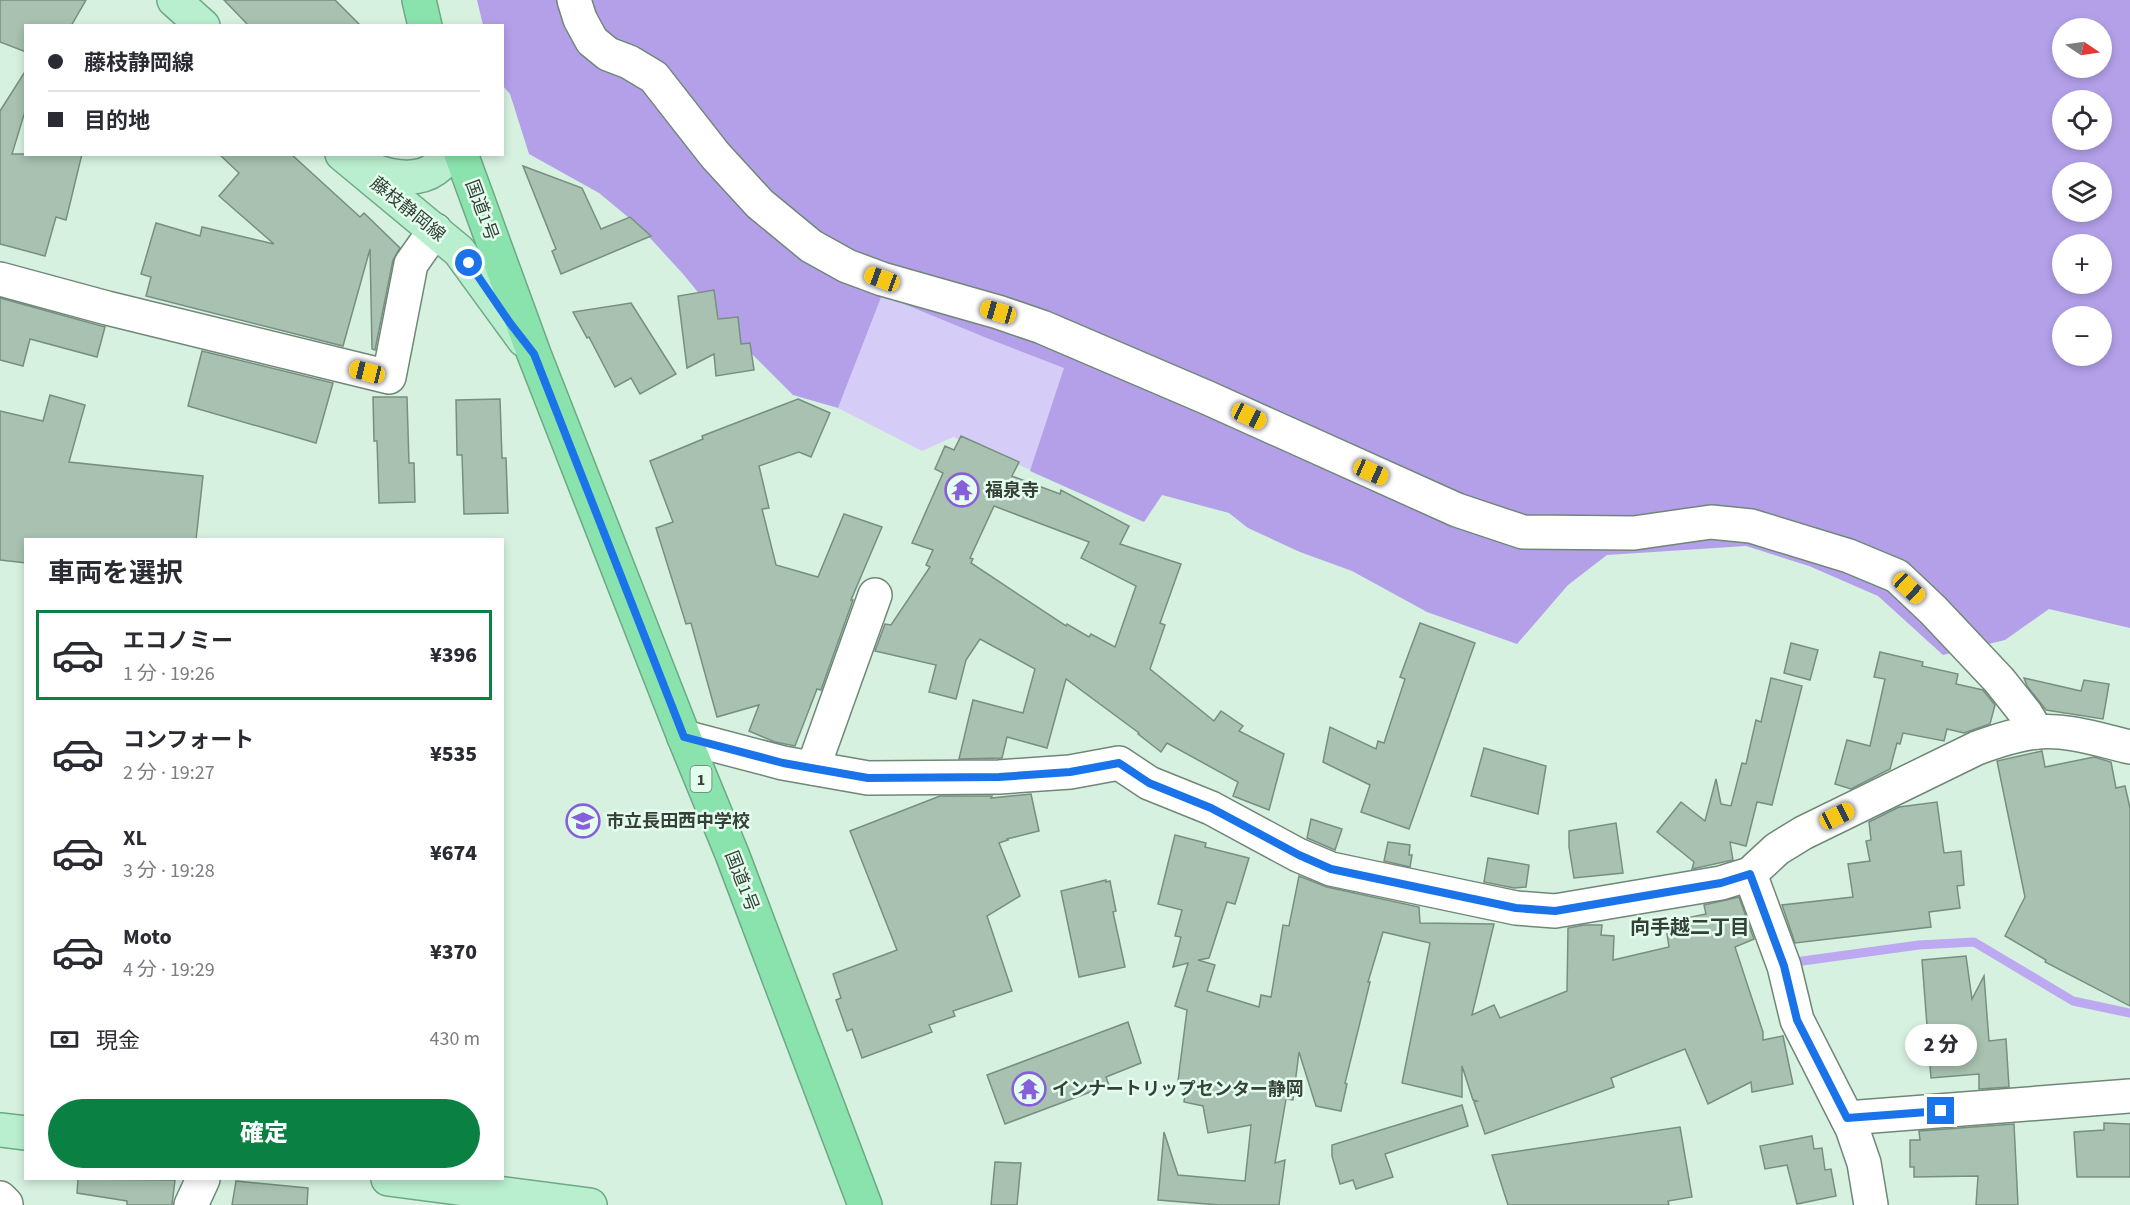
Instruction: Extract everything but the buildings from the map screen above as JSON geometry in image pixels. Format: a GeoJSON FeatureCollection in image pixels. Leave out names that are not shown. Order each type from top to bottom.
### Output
{"type":"FeatureCollection","features":[{"type":"Feature","properties":{"kind":"highway"},"geometry":{"type":"LineString","coordinates":[[419,0],[425,24]]}},
{"type":"Feature","properties":{"kind":"highway","name":"国道1号"},"geometry":{"type":"LineString","coordinates":[[462,156],[534,354],[732,854],[865,1205]]}},
{"type":"Feature","properties":{"kind":"main road"},"geometry":{"type":"LineString","coordinates":[[174,0],[201,24]]}},
{"type":"Feature","properties":{"kind":"main road","name":"藤枝静岡線"},"geometry":{"type":"LineString","coordinates":[[344,156],[459,251],[534,354]]}},
{"type":"Feature","properties":{"kind":"main road"},"geometry":{"type":"LineString","coordinates":[[345,156],[372,171],[408,178],[426,176],[445,161],[446,156]]}},
{"type":"Feature","properties":{"kind":"main road"},"geometry":{"type":"LineString","coordinates":[[0,1130],[24,1133]]}},
{"type":"Feature","properties":{"kind":"main road"},"geometry":{"type":"LineString","coordinates":[[396,1180],[590,1205]]}},
{"type":"Feature","properties":{"kind":"street"},"geometry":{"type":"LineString","coordinates":[[574,0],[579,19],[592,41],[608,54],[629,62],[654,77],[715,155],[760,204],[811,246],[847,266],[882,279],[1042,327],[1208,398],[1457,510],[1523,532],[1634,533],[1711,522],[1751,526],[1849,556],[1897,576],[1999,680],[2037,732]]}},
{"type":"Feature","properties":{"kind":"street"},"geometry":{"type":"LineString","coordinates":[[0,279],[106,308],[389,377],[411,264],[435,230]]}},
{"type":"Feature","properties":{"kind":"street"},"geometry":{"type":"LineString","coordinates":[[813,768],[875,595]]}},
{"type":"Feature","properties":{"kind":"street"},"geometry":{"type":"LineString","coordinates":[[684,737],[783,763],[868,778],[999,777],[1070,772],[1119,763],[1149,783],[1211,808],[1299,855],[1331,869],[1516,908],[1555,911],[1721,883],[1750,874],[1777,849],[1803,833],[1977,747],[2001,739],[2037,732],[2067,734],[2129,749]]}},
{"type":"Feature","properties":{"kind":"street"},"geometry":{"type":"LineString","coordinates":[[1750,874],[1784,966],[1797,1020],[1847,1118],[1864,1163],[1871,1205]]}},
{"type":"Feature","properties":{"kind":"street"},"geometry":{"type":"LineString","coordinates":[[1847,1118],[2130,1096]]}},
{"type":"Feature","properties":{"kind":"street"},"geometry":{"type":"LineString","coordinates":[[191,1205],[203,1180]]}},
{"type":"Feature","properties":{"kind":"shaded area"},"geometry":{"type":"Polygon","coordinates":[[[477,0],[2130,0],[2130,628],[2049,609],[2005,640],[1943,655],[1878,596],[1809,566],[1746,546],[1607,555],[1568,585],[1517,644],[1427,612],[1352,571],[1300,552],[1248,528],[1229,513],[1162,495],[1144,522],[1030,471],[1064,368],[882,295],[838,408],[793,395],[733,335],[683,274],[640,227],[599,193],[529,154],[510,94],[504,87],[504,24],[483,24],[477,0]]]}},
{"type":"Feature","properties":{"kind":"shaded area"},"geometry":{"type":"Polygon","coordinates":[[[882,295],[1065,368],[1031,470],[953,437],[922,451],[838,408],[882,295]]]}},
{"type":"Feature","properties":{"kind":"waterway"},"geometry":{"type":"LineString","coordinates":[[1795,962],[1919,945],[1974,942],[2073,1001],[2130,1013]]}},
{"type":"Feature","properties":{"kind":"place","name":"福泉寺"},"geometry":{"type":"Point","coordinates":[962,490]}},
{"type":"Feature","properties":{"kind":"place","name":"市立長田西中学校"},"geometry":{"type":"Point","coordinates":[583,821]}},
{"type":"Feature","properties":{"kind":"place","name":"インナートリップセンター静岡"},"geometry":{"type":"Point","coordinates":[1029,1089]}},
{"type":"Feature","properties":{"kind":"district","name":"向手越二丁目"},"geometry":{"type":"Point","coordinates":[1690,927]}},
{"type":"Feature","properties":{"kind":"route"},"geometry":{"type":"LineString","coordinates":[[469,263],[534,354],[563,423],[684,737],[783,763],[868,778],[999,777],[1070,772],[1119,763],[1149,783],[1211,808],[1299,855],[1331,869],[1516,908],[1555,911],[1721,883],[1750,874],[1784,966],[1797,1020],[1847,1118],[1941,1111]]}}]}
